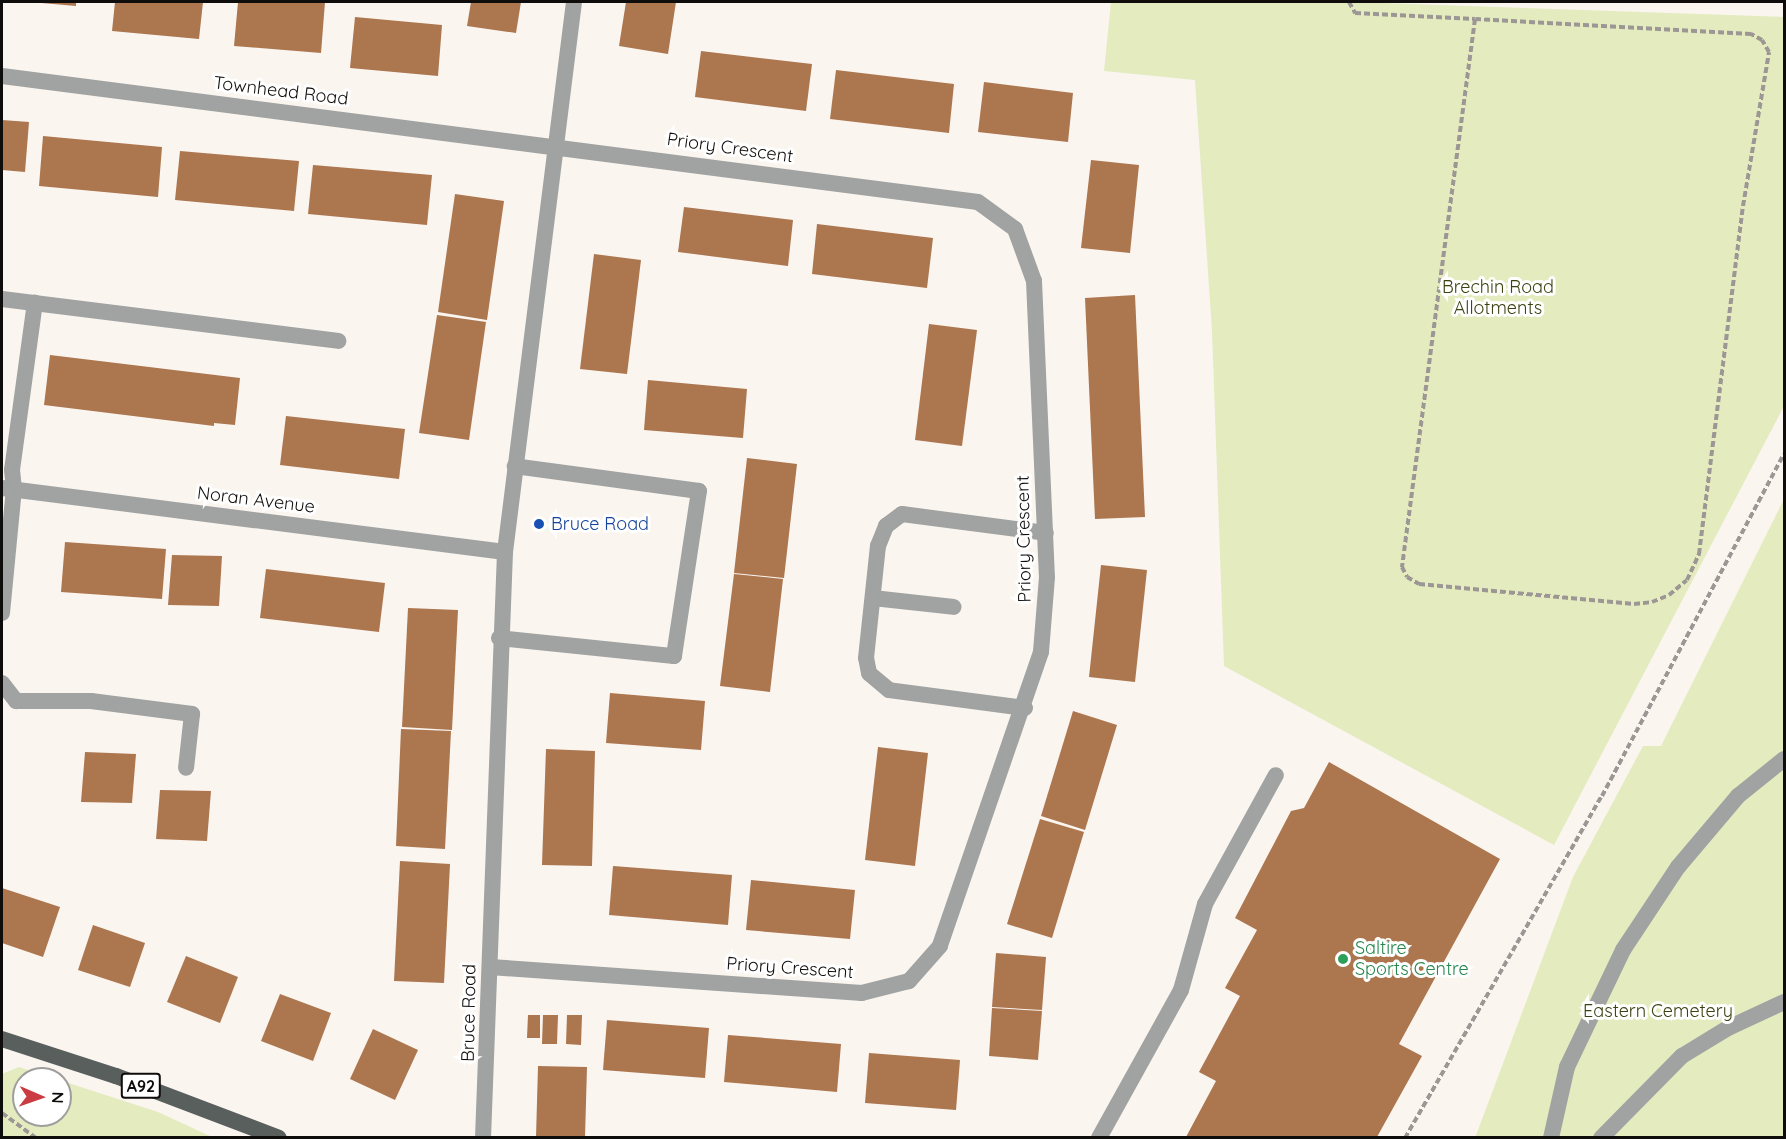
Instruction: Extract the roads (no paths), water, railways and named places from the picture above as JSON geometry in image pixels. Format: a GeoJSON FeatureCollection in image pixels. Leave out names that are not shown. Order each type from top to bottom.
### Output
{"type":"FeatureCollection","features":[{"type":"Feature","properties":{"kind":"main road","name":"A92"},"geometry":{"type":"LineString","coordinates":[[2,1039],[116,1076],[279,1137]]}},
{"type":"Feature","properties":{"kind":"street","name":"Bruce Road"},"geometry":{"type":"LineString","coordinates":[[483,1137],[499,638],[505,552],[574,2]]}},
{"type":"Feature","properties":{"kind":"street","name":"Townhead Road"},"geometry":{"type":"LineString","coordinates":[[2,76],[556,144]]}},
{"type":"Feature","properties":{"kind":"street","name":"Priory Crescent"},"geometry":{"type":"LineString","coordinates":[[490,967],[862,993],[909,981],[940,946],[1024,708],[1041,652],[1047,577],[1034,281],[1015,229],[978,202],[556,144]]}},
{"type":"Feature","properties":{"kind":"street"},"geometry":{"type":"LineString","coordinates":[[2,299],[338,341]]}},
{"type":"Feature","properties":{"kind":"street"},"geometry":{"type":"LineString","coordinates":[[2,613],[8,488],[34,303]]}},
{"type":"Feature","properties":{"kind":"street"},"geometry":{"type":"LineString","coordinates":[[499,638],[674,656],[699,490],[515,466]]}},
{"type":"Feature","properties":{"kind":"street","name":"Noran Avenue"},"geometry":{"type":"LineString","coordinates":[[8,488],[505,552]]}},
{"type":"Feature","properties":{"kind":"street"},"geometry":{"type":"LineString","coordinates":[[1024,708],[889,690],[869,673],[866,658],[873,598],[882,536],[886,526],[902,514],[1046,533]]}},
{"type":"Feature","properties":{"kind":"street"},"geometry":{"type":"LineString","coordinates":[[873,598],[954,607]]}},
{"type":"Feature","properties":{"kind":"street"},"geometry":{"type":"LineString","coordinates":[[2,683],[16,701],[92,701],[192,714],[186,768]]}},
{"type":"Feature","properties":{"kind":"street"},"geometry":{"type":"LineString","coordinates":[[1551,1137],[1567,1067],[1623,950],[1678,867],[1738,796],[1785,759]]}},
{"type":"Feature","properties":{"kind":"street"},"geometry":{"type":"LineString","coordinates":[[1099,1137],[1181,990],[1205,904],[1276,775]]}},
{"type":"Feature","properties":{"kind":"street"},"geometry":{"type":"LineString","coordinates":[[1601,1137],[1682,1056],[1728,1028],[1785,1002]]}},
{"type":"Feature","properties":{"kind":"place","name":"Bruce Road"},"geometry":{"type":"Point","coordinates":[539,524]}},
{"type":"Feature","properties":{"kind":"place","name":"Saltire Sports Centre"},"geometry":{"type":"Point","coordinates":[1343,959]}},
{"type":"Feature","properties":{"kind":"park label","name":"Brechin Road Allotments"},"geometry":{"type":"Point","coordinates":[1498,298]}},
{"type":"Feature","properties":{"kind":"park label","name":"Eastern Cemetery"},"geometry":{"type":"Point","coordinates":[1658,1011]}}]}
